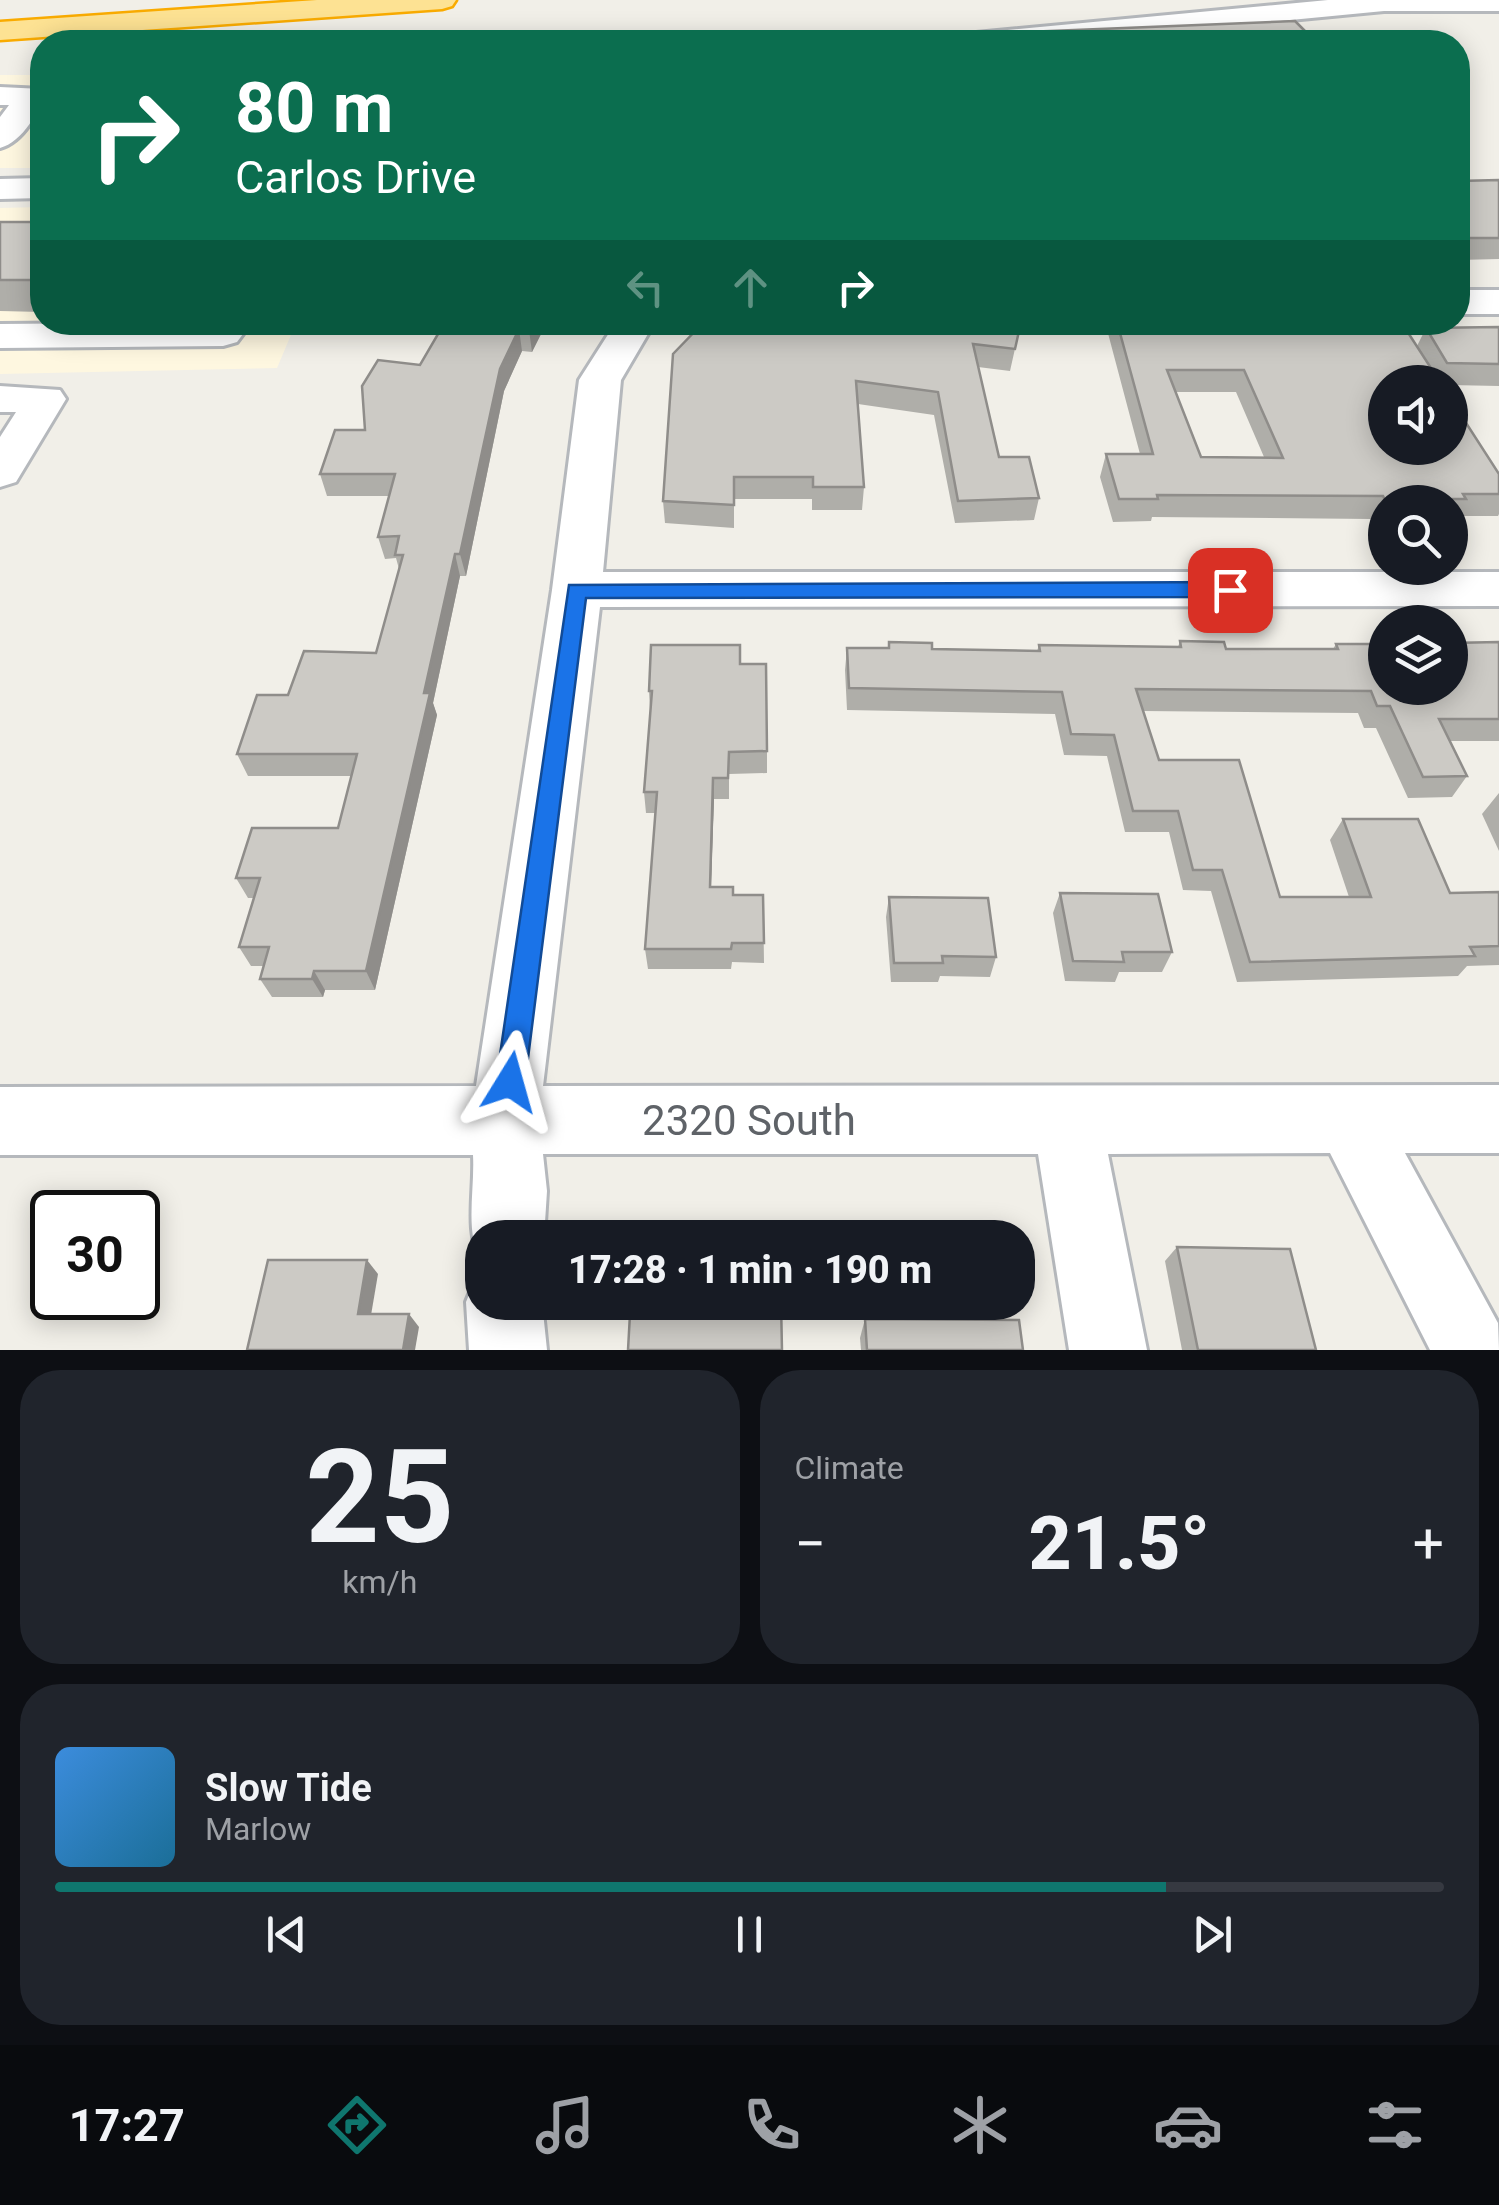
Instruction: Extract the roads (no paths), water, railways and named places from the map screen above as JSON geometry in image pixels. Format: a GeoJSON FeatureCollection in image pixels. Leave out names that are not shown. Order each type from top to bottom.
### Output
{"type":"FeatureCollection","features":[{"type":"Feature","properties":{"kind":"highway"},"geometry":{"type":"LineString","coordinates":[[0,27],[442,0]]}},
{"type":"Feature","properties":{"kind":"street"},"geometry":{"type":"LineString","coordinates":[[1102,30],[1384,3],[1499,4]]}},
{"type":"Feature","properties":{"kind":"street"},"geometry":{"type":"LineString","coordinates":[[0,96],[30,96]]}},
{"type":"Feature","properties":{"kind":"street"},"geometry":{"type":"LineString","coordinates":[[0,138],[30,100]]}},
{"type":"Feature","properties":{"kind":"street"},"geometry":{"type":"LineString","coordinates":[[0,189],[30,188]]}},
{"type":"Feature","properties":{"kind":"street"},"geometry":{"type":"LineString","coordinates":[[1470,302],[1499,302]]}},
{"type":"Feature","properties":{"kind":"street"},"geometry":{"type":"LineString","coordinates":[[0,336],[112,335]]}},
{"type":"Feature","properties":{"kind":"street"},"geometry":{"type":"LineString","coordinates":[[508,1220],[512,1191],[505,1120],[577,590],[600,380],[628,335]]}},
{"type":"Feature","properties":{"kind":"street"},"geometry":{"type":"LineString","coordinates":[[0,400],[45,399],[0,472]]}},
{"type":"Feature","properties":{"kind":"street"},"geometry":{"type":"LineString","coordinates":[[577,590],[1499,589]]}},
{"type":"Feature","properties":{"kind":"street","name":"2320 South"},"geometry":{"type":"LineString","coordinates":[[0,1121],[1499,1119]]}},
{"type":"Feature","properties":{"kind":"street"},"geometry":{"type":"LineString","coordinates":[[1067,1120],[1108,1350]]}},
{"type":"Feature","properties":{"kind":"street"},"geometry":{"type":"LineString","coordinates":[[1350,1120],[1470,1350]]}},
{"type":"Feature","properties":{"kind":"street"},"geometry":{"type":"LineString","coordinates":[[506,1320],[508,1350]]}}]}
